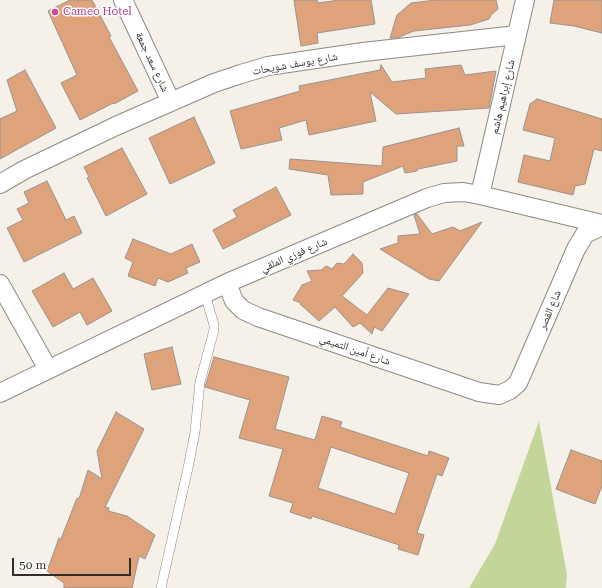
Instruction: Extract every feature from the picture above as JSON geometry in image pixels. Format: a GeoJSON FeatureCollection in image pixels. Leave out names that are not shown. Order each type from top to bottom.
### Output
{"type":"FeatureCollection","features":[{"type":"Feature","properties":{"kind":"street","name":"شارع سعد جمعة"},"geometry":{"type":"LineString","coordinates":[[123,0],[171,102]]}},
{"type":"Feature","properties":{"kind":"street","name":"شارع إبراهيم هاشم"},"geometry":{"type":"LineString","coordinates":[[480,195],[525,0]]}},
{"type":"Feature","properties":{"kind":"street","name":"شارع يوسف شويحات"},"geometry":{"type":"LineString","coordinates":[[0,184],[38,163],[214,83],[268,66],[363,52],[517,35]]}},
{"type":"Feature","properties":{"kind":"street","name":"شارع فوزي الملقي"},"geometry":{"type":"LineString","coordinates":[[0,393],[227,283],[427,198],[444,193],[463,192],[480,195],[602,225]]}},
{"type":"Feature","properties":{"kind":"street","name":"شاع القصر"},"geometry":{"type":"LineString","coordinates":[[499,395],[510,390],[518,383],[576,249],[585,234],[602,225]]}},
{"type":"Feature","properties":{"kind":"street","name":"شارع أمين التميمي"},"geometry":{"type":"LineString","coordinates":[[227,283],[234,301],[243,310],[258,317],[479,392],[499,395]]}},
{"type":"Feature","properties":{"kind":"street"},"geometry":{"type":"LineString","coordinates":[[0,284],[48,369]]}},
{"type":"Feature","properties":{"kind":"lane"},"geometry":{"type":"LineString","coordinates":[[162,588],[195,432],[200,382],[214,330],[214,325],[204,294]]}},
{"type":"Feature","properties":{"kind":"green space"},"geometry":{"type":"Polygon","coordinates":[[[539,421],[567,575],[566,588],[469,588],[495,544],[539,421]]]}},
{"type":"Feature","properties":{"kind":"building"},"geometry":{"type":"Polygon","coordinates":[[[70,0],[92,0],[111,36],[109,37],[138,91],[80,120],[61,83],[77,75],[48,11],[70,0]]]}},
{"type":"Feature","properties":{"kind":"building"},"geometry":{"type":"Polygon","coordinates":[[[294,0],[317,0],[318,3],[339,0],[371,0],[375,24],[317,33],[318,43],[301,46],[294,0]]]}},
{"type":"Feature","properties":{"kind":"building"},"geometry":{"type":"Polygon","coordinates":[[[436,0],[496,0],[498,9],[489,19],[470,25],[414,31],[397,38],[390,38],[397,15],[411,3],[436,0]]]}},
{"type":"Feature","properties":{"kind":"building"},"geometry":{"type":"Polygon","coordinates":[[[554,0],[602,0],[602,33],[574,26],[550,23],[554,0]]]}},
{"type":"Feature","properties":{"kind":"building"},"geometry":{"type":"Polygon","coordinates":[[[381,65],[392,82],[426,78],[425,69],[461,65],[465,75],[496,71],[489,108],[396,114],[370,92],[376,121],[309,135],[306,120],[279,128],[282,140],[241,149],[230,111],[300,91],[299,86],[380,70],[381,65]]]}},
{"type":"Feature","properties":{"kind":"building"},"geometry":{"type":"Polygon","coordinates":[[[25,70],[56,128],[0,159],[0,119],[17,111],[7,80],[25,70]]]}},
{"type":"Feature","properties":{"kind":"building"},"geometry":{"type":"Polygon","coordinates":[[[537,99],[602,119],[602,151],[594,149],[585,184],[575,186],[573,195],[518,182],[524,155],[550,161],[555,138],[523,130],[530,104],[537,99]]]}},
{"type":"Feature","properties":{"kind":"building"},"geometry":{"type":"Polygon","coordinates":[[[194,117],[215,163],[170,184],[149,138],[194,117]]]}},
{"type":"Feature","properties":{"kind":"building"},"geometry":{"type":"Polygon","coordinates":[[[459,128],[464,146],[457,146],[457,161],[405,173],[403,166],[363,182],[363,194],[331,195],[328,175],[289,169],[290,159],[382,166],[383,147],[459,128]]]}},
{"type":"Feature","properties":{"kind":"building"},"geometry":{"type":"Polygon","coordinates":[[[122,148],[147,194],[106,216],[87,178],[89,177],[84,167],[122,148]]]}},
{"type":"Feature","properties":{"kind":"building"},"geometry":{"type":"Polygon","coordinates":[[[47,181],[66,220],[74,216],[82,233],[24,262],[7,228],[23,220],[17,209],[29,203],[24,192],[47,181]]]}},
{"type":"Feature","properties":{"kind":"building"},"geometry":{"type":"Polygon","coordinates":[[[276,187],[291,215],[223,249],[213,230],[237,217],[233,210],[276,187]]]}},
{"type":"Feature","properties":{"kind":"building"},"geometry":{"type":"Polygon","coordinates":[[[417,214],[432,234],[453,227],[460,231],[482,222],[439,281],[429,279],[380,249],[398,243],[398,236],[420,234],[414,215],[417,214]]]}},
{"type":"Feature","properties":{"kind":"building"},"geometry":{"type":"Polygon","coordinates":[[[133,239],[171,254],[192,244],[200,262],[186,268],[188,273],[168,282],[158,278],[155,286],[128,276],[133,262],[125,258],[133,239]]]}},
{"type":"Feature","properties":{"kind":"building"},"geometry":{"type":"Polygon","coordinates":[[[353,254],[362,263],[363,273],[342,296],[367,315],[388,288],[409,294],[382,331],[374,327],[372,334],[360,323],[353,327],[335,307],[319,321],[300,304],[301,303],[293,300],[302,285],[312,281],[307,271],[321,270],[326,266],[332,269],[337,263],[344,264],[353,254]]]}},
{"type":"Feature","properties":{"kind":"building"},"geometry":{"type":"Polygon","coordinates":[[[64,273],[73,289],[93,278],[112,311],[87,325],[80,312],[53,327],[32,291],[64,273]]]}},
{"type":"Feature","properties":{"kind":"building"},"geometry":{"type":"Polygon","coordinates":[[[172,347],[181,384],[152,390],[144,354],[172,347]]]}},
{"type":"Feature","properties":{"kind":"building"},"geometry":{"type":"Polygon","coordinates":[[[214,357],[289,377],[275,429],[315,440],[322,416],[342,422],[340,427],[428,456],[429,451],[449,458],[442,476],[437,474],[417,533],[424,535],[418,555],[398,549],[399,545],[312,516],[311,519],[290,512],[293,503],[269,496],[283,449],[239,438],[250,400],[205,387],[214,357]],[[331,447],[318,488],[395,514],[409,473],[331,447]]]}},
{"type":"Feature","properties":{"kind":"building"},"geometry":{"type":"Polygon","coordinates":[[[116,412],[144,429],[105,507],[109,508],[108,511],[127,516],[155,535],[145,559],[139,556],[132,588],[64,588],[64,583],[47,571],[59,538],[61,539],[77,498],[79,499],[88,470],[102,479],[97,451],[116,412]]]}},
{"type":"Feature","properties":{"kind":"building"},"geometry":{"type":"Polygon","coordinates":[[[571,450],[602,461],[602,486],[595,504],[556,489],[571,450]]]}},
{"type":"Feature","properties":{"kind":"place","name":"Cameo Hotel"},"geometry":{"type":"Point","coordinates":[55,12]}}]}
